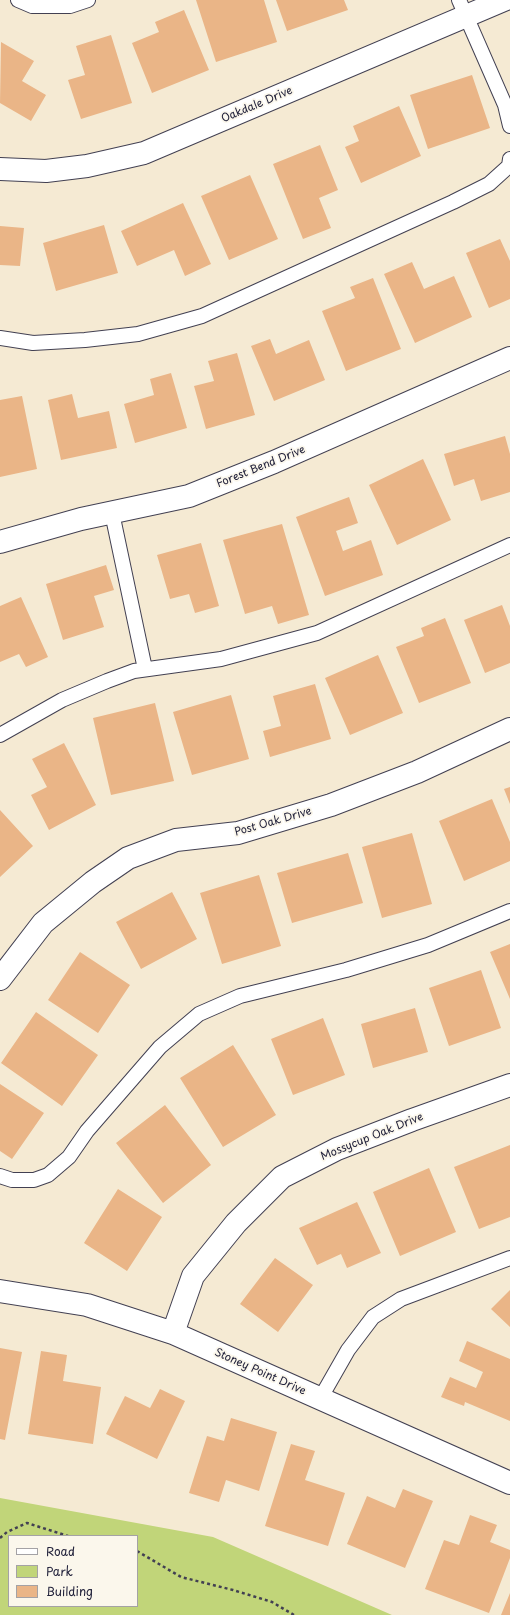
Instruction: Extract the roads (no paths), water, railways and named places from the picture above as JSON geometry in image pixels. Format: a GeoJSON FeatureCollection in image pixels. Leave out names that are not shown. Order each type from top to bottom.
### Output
{"type":"FeatureCollection","features":[{"type":"Feature","properties":{"kind":"street","name":"Oakdale Drive"},"geometry":{"type":"LineString","coordinates":[[0,169],[46,171],[87,166],[144,153],[462,8],[504,0]]}},
{"type":"Feature","properties":{"kind":"street","name":"Forest Bend Drive"},"geometry":{"type":"LineString","coordinates":[[0,542],[82,519],[189,496],[274,462],[510,358]]}},
{"type":"Feature","properties":{"kind":"street","name":"Post Oak Drive"},"geometry":{"type":"LineString","coordinates":[[0,979],[43,923],[93,882],[128,858],[176,840],[238,833],[332,805],[417,772],[510,729]]}},
{"type":"Feature","properties":{"kind":"street","name":"Mossycup Oak Drive"},"geometry":{"type":"LineString","coordinates":[[173,1333],[193,1276],[236,1223],[282,1177],[337,1149],[510,1085]]}},
{"type":"Feature","properties":{"kind":"street","name":"Stoney Point Drive"},"geometry":{"type":"LineString","coordinates":[[0,1291],[87,1305],[173,1333],[510,1483]]}},
{"type":"Feature","properties":{"kind":"lane"},"geometry":{"type":"LineString","coordinates":[[18,0],[32,6],[70,6],[88,0]]}},
{"type":"Feature","properties":{"kind":"lane"},"geometry":{"type":"LineString","coordinates":[[462,8],[505,105],[510,126]]}},
{"type":"Feature","properties":{"kind":"lane"},"geometry":{"type":"LineString","coordinates":[[0,338],[33,343],[85,340],[138,334],[202,316],[453,202],[489,184],[509,166],[510,159]]}},
{"type":"Feature","properties":{"kind":"lane"},"geometry":{"type":"LineString","coordinates":[[112,513],[145,669]]}},
{"type":"Feature","properties":{"kind":"lane"},"geometry":{"type":"LineString","coordinates":[[0,735],[62,700],[108,680],[145,669],[221,659],[316,633],[510,544]]}},
{"type":"Feature","properties":{"kind":"lane"},"geometry":{"type":"LineString","coordinates":[[0,1176],[12,1180],[34,1180],[48,1175],[69,1157],[87,1131],[160,1047],[199,1014],[240,996],[346,970],[428,945],[510,910]]}},
{"type":"Feature","properties":{"kind":"lane"},"geometry":{"type":"LineString","coordinates":[[320,1399],[348,1350],[373,1317],[401,1300],[510,1258]]}}]}
